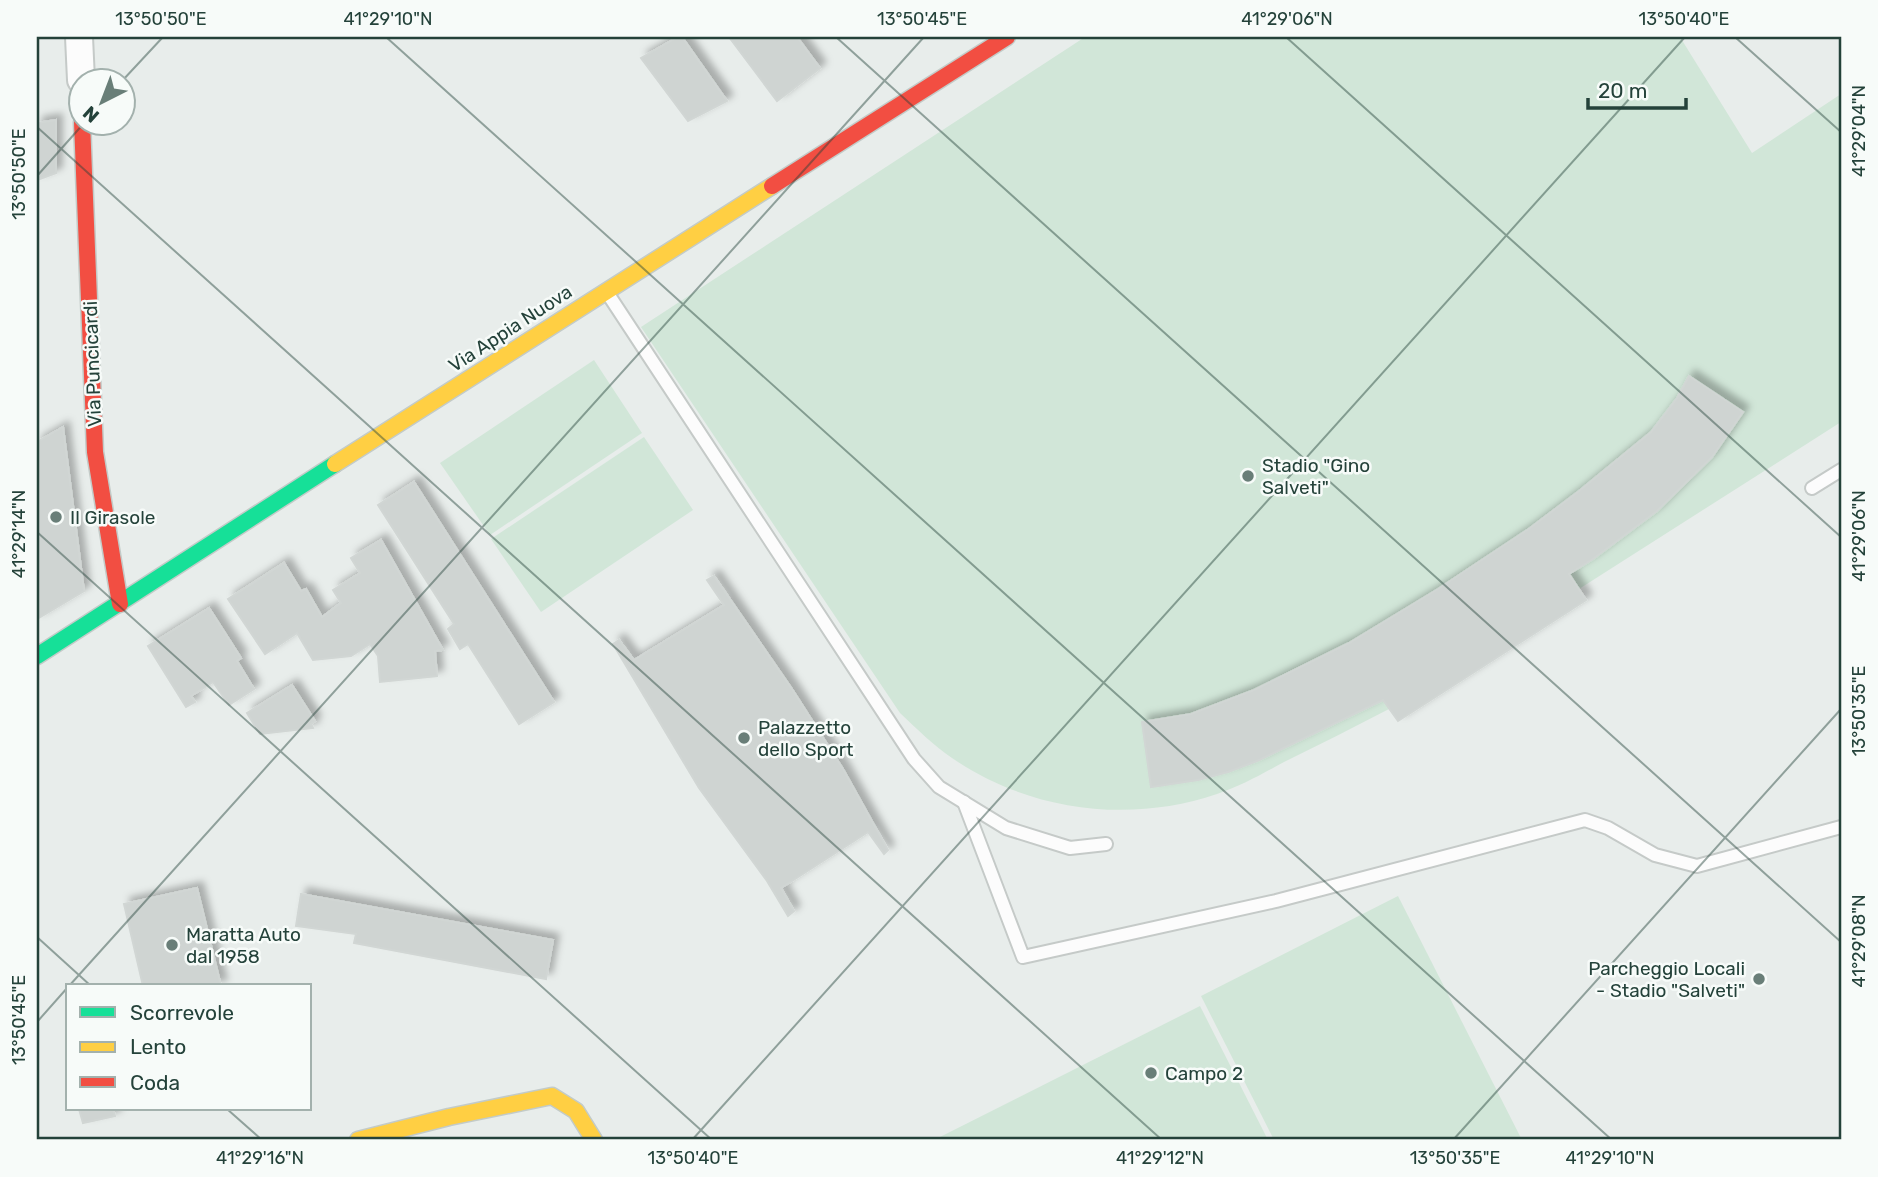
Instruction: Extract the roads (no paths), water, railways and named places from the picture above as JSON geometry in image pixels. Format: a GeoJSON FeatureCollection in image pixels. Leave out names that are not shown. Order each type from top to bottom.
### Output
{"type":"FeatureCollection","features":[{"type":"Feature","properties":{"kind":"street"},"geometry":{"type":"LineString","coordinates":[[79,37],[80,66]]}},
{"type":"Feature","properties":{"kind":"street","name":"Via Appia Nuova"},"geometry":{"type":"LineString","coordinates":[[37,656],[1007,37]]}},
{"type":"Feature","properties":{"kind":"street","name":"Via Puncicardi"},"geometry":{"type":"LineString","coordinates":[[83,136],[95,452],[120,604]]}},
{"type":"Feature","properties":{"kind":"street"},"geometry":{"type":"LineString","coordinates":[[358,1140],[449,1117],[552,1096],[576,1111],[594,1140]]}},
{"type":"Feature","properties":{"kind":"lane"},"geometry":{"type":"LineString","coordinates":[[606,291],[914,759],[939,787],[1006,828],[1070,848],[1106,844]]}},
{"type":"Feature","properties":{"kind":"lane"},"geometry":{"type":"LineString","coordinates":[[1812,488],[1841,470]]}},
{"type":"Feature","properties":{"kind":"lane"},"geometry":{"type":"LineString","coordinates":[[964,802],[1023,957],[1276,901],[1585,820],[1608,828],[1654,855],[1697,866],[1841,827]]}},
{"type":"Feature","properties":{"kind":"place","name":"Stadio \"Gino Salveti\""},"geometry":{"type":"Point","coordinates":[1248,476]}},
{"type":"Feature","properties":{"kind":"place","name":"Il Girasole"},"geometry":{"type":"Point","coordinates":[56,517]}},
{"type":"Feature","properties":{"kind":"place","name":"Palazzetto dello Sport"},"geometry":{"type":"Point","coordinates":[744,738]}},
{"type":"Feature","properties":{"kind":"place","name":"Maratta Auto dal 1958"},"geometry":{"type":"Point","coordinates":[172,945]}},
{"type":"Feature","properties":{"kind":"place","name":"Parcheggio Locali - Stadio \"Salveti\""},"geometry":{"type":"Point","coordinates":[1759,979]}},
{"type":"Feature","properties":{"kind":"place","name":"Campo 2"},"geometry":{"type":"Point","coordinates":[1151,1073]}}]}
